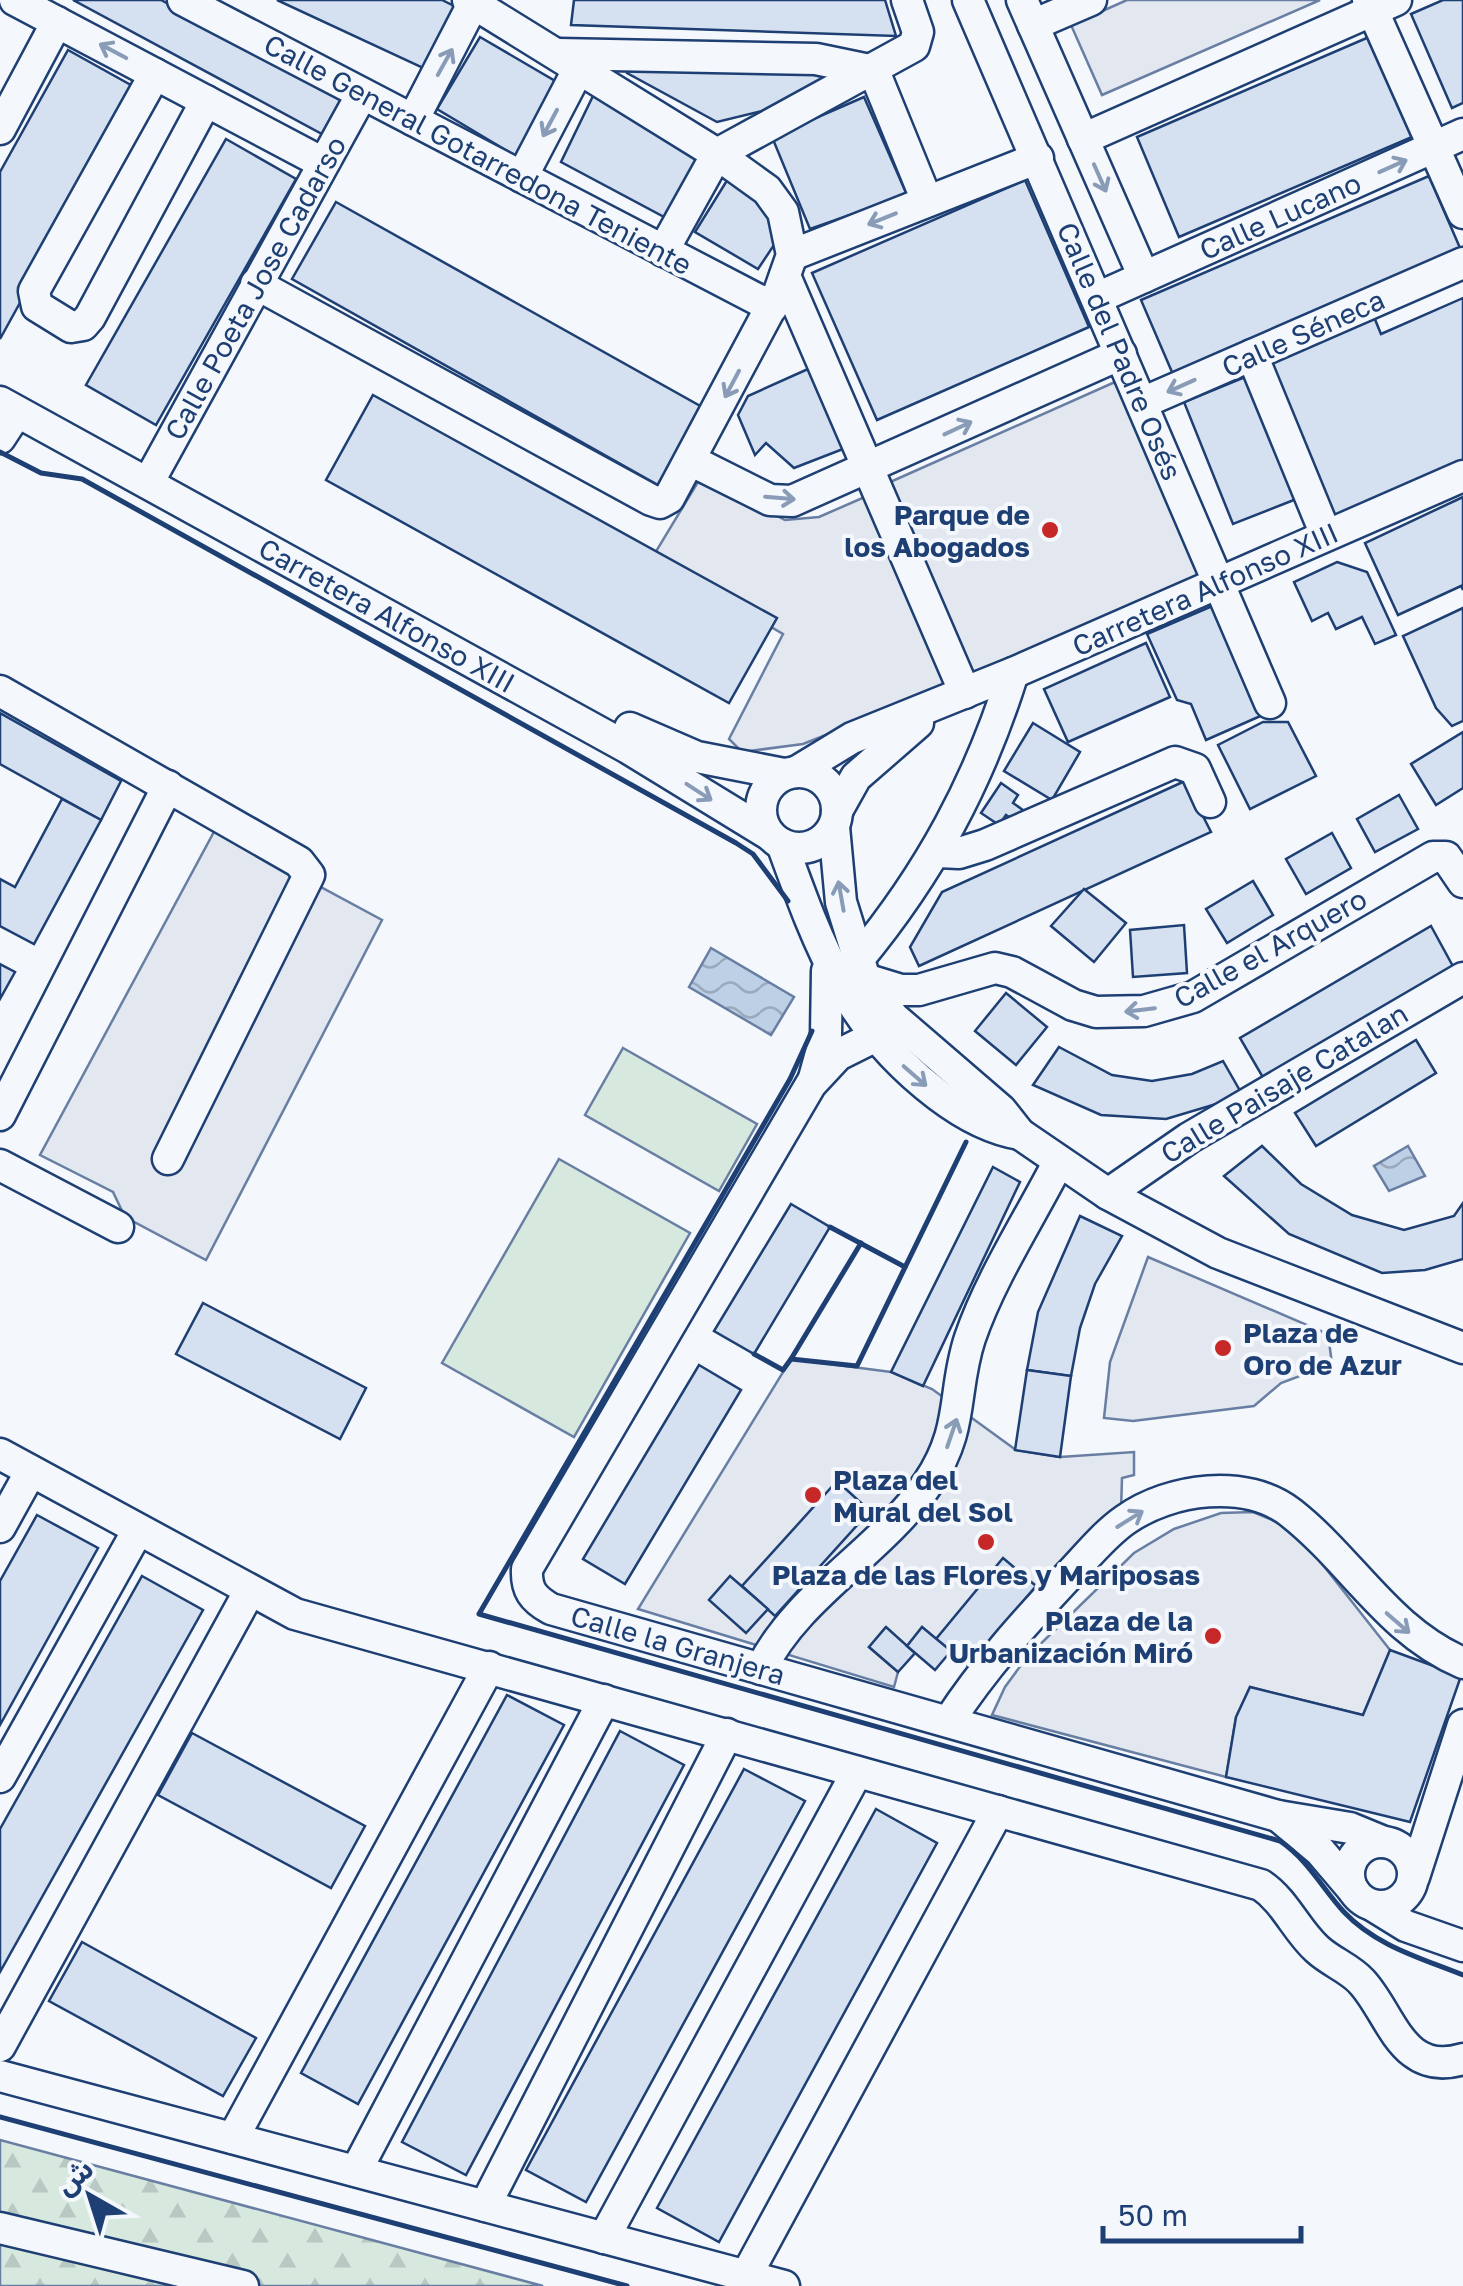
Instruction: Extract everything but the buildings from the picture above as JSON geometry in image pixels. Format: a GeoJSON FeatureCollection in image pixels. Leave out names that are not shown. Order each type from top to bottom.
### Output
{"type":"FeatureCollection","features":[{"type":"Feature","properties":{"kind":"street"},"geometry":{"type":"LineString","coordinates":[[0,8],[5,0]]}},
{"type":"Feature","properties":{"kind":"street"},"geometry":{"type":"LineString","coordinates":[[15,0],[323,162]]}},
{"type":"Feature","properties":{"kind":"street","name":"Calle General Gotarredona Teniente"},"geometry":{"type":"LineString","coordinates":[[183,0],[772,307]]}},
{"type":"Feature","properties":{"kind":"street"},"geometry":{"type":"LineString","coordinates":[[663,250],[716,154],[908,52],[917,40],[907,0]]}},
{"type":"Feature","properties":{"kind":"street","name":"Calle del Padre Osés"},"geometry":{"type":"LineString","coordinates":[[968,0],[1270,704]]}},
{"type":"Feature","properties":{"kind":"street"},"geometry":{"type":"LineString","coordinates":[[1090,0],[1027,12],[1144,277]]}},
{"type":"Feature","properties":{"kind":"street"},"geometry":{"type":"LineString","coordinates":[[413,120],[477,1],[767,190],[783,212],[788,266],[819,353],[869,469],[956,697]]}},
{"type":"Feature","properties":{"kind":"street"},"geometry":{"type":"LineString","coordinates":[[1083,140],[1379,4],[1463,213]]}},
{"type":"Feature","properties":{"kind":"street"},"geometry":{"type":"LineString","coordinates":[[0,129],[57,22]]}},
{"type":"Feature","properties":{"kind":"street"},"geometry":{"type":"LineString","coordinates":[[567,61],[816,59],[874,72]]}},
{"type":"Feature","properties":{"kind":"street"},"geometry":{"type":"LineString","coordinates":[[522,177],[567,61]]}},
{"type":"Feature","properties":{"kind":"street"},"geometry":{"type":"LineString","coordinates":[[874,72],[927,201]]}},
{"type":"Feature","properties":{"kind":"street"},"geometry":{"type":"LineString","coordinates":[[155,74],[34,291],[37,306],[71,327],[82,325],[90,317],[206,101]]}},
{"type":"Feature","properties":{"kind":"street","name":"Calle Poeta Jose Cadarso"},"geometry":{"type":"LineString","coordinates":[[152,475],[362,94]]}},
{"type":"Feature","properties":{"kind":"street","name":"Calle Lucano"},"geometry":{"type":"LineString","coordinates":[[1097,298],[1463,134]]}},
{"type":"Feature","properties":{"kind":"street"},"geometry":{"type":"LineString","coordinates":[[256,284],[660,503],[669,498],[692,462],[772,307],[788,266],[927,201],[1038,158]]}},
{"type":"Feature","properties":{"kind":"street","name":"Calle Séneca"},"geometry":{"type":"LineString","coordinates":[[1142,403],[1463,263]]}},
{"type":"Feature","properties":{"kind":"street"},"geometry":{"type":"LineString","coordinates":[[692,462],[770,500],[792,501],[1121,354]]}},
{"type":"Feature","properties":{"kind":"street"},"geometry":{"type":"LineString","coordinates":[[1252,355],[1326,536]]}},
{"type":"Feature","properties":{"kind":"street","name":"Carretera Alfonso XIII"},"geometry":{"type":"LineString","coordinates":[[0,381],[152,475],[628,748],[776,839]]}},
{"type":"Feature","properties":{"kind":"street"},"geometry":{"type":"LineString","coordinates":[[0,438],[8,407]]}},
{"type":"Feature","properties":{"kind":"street","name":"Carretera Alfonso XIII"},"geometry":{"type":"LineString","coordinates":[[8,407],[152,475],[653,740],[720,764],[790,773],[852,738],[1013,673],[1463,476]]}},
{"type":"Feature","properties":{"kind":"street"},"geometry":{"type":"LineString","coordinates":[[861,970],[938,852],[969,795],[1013,673]]}},
{"type":"Feature","properties":{"kind":"street"},"geometry":{"type":"LineString","coordinates":[[0,691],[304,866],[310,880],[168,1158]]}},
{"type":"Feature","properties":{"kind":"street","name":"Carretera Alfonso XIII"},"geometry":{"type":"LineString","coordinates":[[835,819],[856,777],[872,760],[956,697]]}},
{"type":"Feature","properties":{"kind":"street"},"geometry":{"type":"LineString","coordinates":[[938,852],[959,853],[985,845],[1175,762],[1195,769],[1210,802]]}},
{"type":"Feature","properties":{"kind":"street"},"geometry":{"type":"LineString","coordinates":[[1020,1134],[990,1127],[953,1106],[874,1037],[825,958],[762,806],[766,792],[790,773],[821,778],[836,798],[841,902],[861,970],[893,1017],[1000,1110],[1020,1134],[1108,1194],[1218,1253],[1463,1348]]}},
{"type":"Feature","properties":{"kind":"street"},"geometry":{"type":"LineString","coordinates":[[0,1114],[168,786]]}},
{"type":"Feature","properties":{"kind":"street"},"geometry":{"type":"LineString","coordinates":[[776,839],[811,846],[835,819]]}},
{"type":"Feature","properties":{"kind":"street","name":"Calle el Arquero"},"geometry":{"type":"LineString","coordinates":[[861,970],[901,990],[920,990],[995,968],[1012,972],[1073,1006],[1096,1012],[1144,1011],[1194,997],[1432,857],[1442,856],[1463,882]]}},
{"type":"Feature","properties":{"kind":"street","name":"Calle la Granjera"},"geometry":{"type":"LineString","coordinates":[[811,1084],[828,1023],[825,958]]}},
{"type":"Feature","properties":{"kind":"street","name":"Calle Paisaje Catalan"},"geometry":{"type":"LineString","coordinates":[[1108,1194],[1189,1138],[1463,978]]}},
{"type":"Feature","properties":{"kind":"street","name":"Calle la Granjera"},"geometry":{"type":"LineString","coordinates":[[874,1037],[838,1055],[811,1084],[528,1569],[526,1584],[535,1600],[551,1608],[1278,1816],[1350,1828],[1389,1843]]}},
{"type":"Feature","properties":{"kind":"street"},"geometry":{"type":"LineString","coordinates":[[761,1668],[794,1617],[890,1530],[941,1460],[960,1409],[965,1358],[976,1324],[1060,1161]]}},
{"type":"Feature","properties":{"kind":"street"},"geometry":{"type":"LineString","coordinates":[[0,1165],[118,1227]]}},
{"type":"Feature","properties":{"kind":"street"},"geometry":{"type":"LineString","coordinates":[[1424,1330],[1463,1324]]}},
{"type":"Feature","properties":{"kind":"street"},"geometry":{"type":"LineString","coordinates":[[0,1454],[249,1592],[306,1618],[1261,1885],[1318,1950],[1362,1982],[1400,2040],[1426,2058],[1442,2062],[1463,2059]]}},
{"type":"Feature","properties":{"kind":"street"},"geometry":{"type":"LineString","coordinates":[[0,1527],[31,1471]]}},
{"type":"Feature","properties":{"kind":"street"},"geometry":{"type":"LineString","coordinates":[[950,1721],[1011,1638],[1111,1531],[1144,1510],[1215,1491],[1262,1497],[1288,1510],[1401,1627],[1463,1663]]}},
{"type":"Feature","properties":{"kind":"street"},"geometry":{"type":"LineString","coordinates":[[0,1777],[138,1530]]}},
{"type":"Feature","properties":{"kind":"street"},"geometry":{"type":"LineString","coordinates":[[0,2046],[249,1592]]}},
{"type":"Feature","properties":{"kind":"street"},"geometry":{"type":"LineString","coordinates":[[233,2138],[489,1667]]}},
{"type":"Feature","properties":{"kind":"street"},"geometry":{"type":"LineString","coordinates":[[356,2171],[604,1700]]}},
{"type":"Feature","properties":{"kind":"street"},"geometry":{"type":"LineString","coordinates":[[1363,1899],[1385,1906],[1410,1885],[1463,1725]]}},
{"type":"Feature","properties":{"kind":"street"},"geometry":{"type":"LineString","coordinates":[[485,2206],[726,1734]]}},
{"type":"Feature","properties":{"kind":"street"},"geometry":{"type":"LineString","coordinates":[[604,2238],[858,1772]]}},
{"type":"Feature","properties":{"kind":"street"},"geometry":{"type":"LineString","coordinates":[[746,2276],[998,1811]]}},
{"type":"Feature","properties":{"kind":"street","name":"Calle la Granjera"},"geometry":{"type":"LineString","coordinates":[[1278,1816],[1320,1852],[1363,1899]]}},
{"type":"Feature","properties":{"kind":"street"},"geometry":{"type":"LineString","coordinates":[[1432,1827],[1389,1843],[1364,1846],[1351,1863],[1350,1883],[1388,1918],[1463,1946]]}},
{"type":"Feature","properties":{"kind":"street"},"geometry":{"type":"LineString","coordinates":[[1389,1843],[1409,1857],[1410,1885],[1426,1931]]}},
{"type":"Feature","properties":{"kind":"street"},"geometry":{"type":"LineString","coordinates":[[0,2076],[784,2286]]}},
{"type":"Feature","properties":{"kind":"street"},"geometry":{"type":"LineString","coordinates":[[0,2228],[243,2286]]}},
{"type":"Feature","properties":{"kind":"green space"},"geometry":{"type":"Polygon","coordinates":[[[623,1048],[757,1124],[719,1191],[585,1115],[623,1048]]]}},
{"type":"Feature","properties":{"kind":"green space"},"geometry":{"type":"Polygon","coordinates":[[[559,1159],[690,1233],[574,1437],[442,1363],[559,1159]]]}},
{"type":"Feature","properties":{"kind":"green space"},"geometry":{"type":"Polygon","coordinates":[[[0,2140],[543,2286],[0,2286],[0,2140]]]}},
{"type":"Feature","properties":{"kind":"shaded area"},"geometry":{"type":"Polygon","coordinates":[[[1127,0],[1320,0],[1102,95],[1071,25],[1127,0]]]}},
{"type":"Feature","properties":{"kind":"shaded area","name":"Parque de los Abogados"},"geometry":{"type":"Polygon","coordinates":[[[1124,378],[1212,577],[976,682],[888,483],[1124,378]]]}},
{"type":"Feature","properties":{"kind":"shaded area"},"geometry":{"type":"Polygon","coordinates":[[[701,477],[785,520],[819,517],[867,496],[947,687],[803,744],[742,752],[729,739],[783,634],[652,558],[701,477]]]}},
{"type":"Feature","properties":{"kind":"shaded area"},"geometry":{"type":"Polygon","coordinates":[[[215,830],[382,920],[206,1260],[125,1217],[113,1192],[40,1155],[215,830]]]}},
{"type":"Feature","properties":{"kind":"shaded area","name":"Plaza de Oro de Azur"},"geometry":{"type":"Polygon","coordinates":[[[1148,1257],[1328,1334],[1332,1364],[1281,1383],[1254,1406],[1133,1421],[1104,1418],[1110,1362],[1148,1257]]]}},
{"type":"Feature","properties":{"kind":"shaded area"},"geometry":{"type":"Polygon","coordinates":[[[791,1359],[891,1372],[932,1389],[1016,1450],[1060,1457],[1134,1452],[1134,1475],[1122,1478],[1121,1511],[1043,1593],[1003,1559],[936,1639],[922,1627],[907,1646],[885,1628],[869,1647],[898,1672],[894,1687],[638,1609],[791,1359]]]}},
{"type":"Feature","properties":{"kind":"shaded area","name":"Plaza de la Urbanización Miró"},"geometry":{"type":"Polygon","coordinates":[[[1253,1512],[1282,1524],[1319,1560],[1390,1650],[1363,1715],[1250,1687],[1236,1717],[1226,1777],[992,1715],[1005,1687],[1027,1657],[1134,1553],[1174,1529],[1221,1513],[1253,1512]]]}},
{"type":"Feature","properties":{"kind":"water"},"geometry":{"type":"Polygon","coordinates":[[[711,948],[794,997],[771,1035],[689,987],[711,948]]]}},
{"type":"Feature","properties":{"kind":"water"},"geometry":{"type":"Polygon","coordinates":[[[1408,1146],[1425,1176],[1389,1191],[1374,1166],[1408,1146]]]}},
{"type":"Feature","properties":{"kind":"wall"},"geometry":{"type":"LineString","coordinates":[[0,452],[41,473],[82,479],[736,843],[753,854],[788,901]]}},
{"type":"Feature","properties":{"kind":"wall"},"geometry":{"type":"LineString","coordinates":[[812,1031],[790,1079],[479,1614],[1280,1841],[1307,1865],[1344,1912],[1370,1934],[1463,1975]]}},
{"type":"Feature","properties":{"kind":"wall"},"geometry":{"type":"LineString","coordinates":[[754,1354],[783,1370],[791,1359],[857,1366],[966,1142]]}},
{"type":"Feature","properties":{"kind":"wall"},"geometry":{"type":"LineString","coordinates":[[830,1227],[905,1267]]}},
{"type":"Feature","properties":{"kind":"wall"},"geometry":{"type":"LineString","coordinates":[[791,1359],[861,1243]]}},
{"type":"Feature","properties":{"kind":"wall"},"geometry":{"type":"LineString","coordinates":[[0,2117],[627,2286]]}},
{"type":"Feature","properties":{"kind":"place","name":"Parque de los Abogados"},"geometry":{"type":"Point","coordinates":[1050,530]}},
{"type":"Feature","properties":{"kind":"place","name":"Plaza de Oro de Azur"},"geometry":{"type":"Point","coordinates":[1223,1348]}},
{"type":"Feature","properties":{"kind":"place","name":"Plaza del Mural del Sol"},"geometry":{"type":"Point","coordinates":[813,1495]}},
{"type":"Feature","properties":{"kind":"place","name":"Plaza de las Flores y Mariposas"},"geometry":{"type":"Point","coordinates":[986,1542]}},
{"type":"Feature","properties":{"kind":"place","name":"Plaza de la Urbanización Miró"},"geometry":{"type":"Point","coordinates":[1213,1636]}}]}
